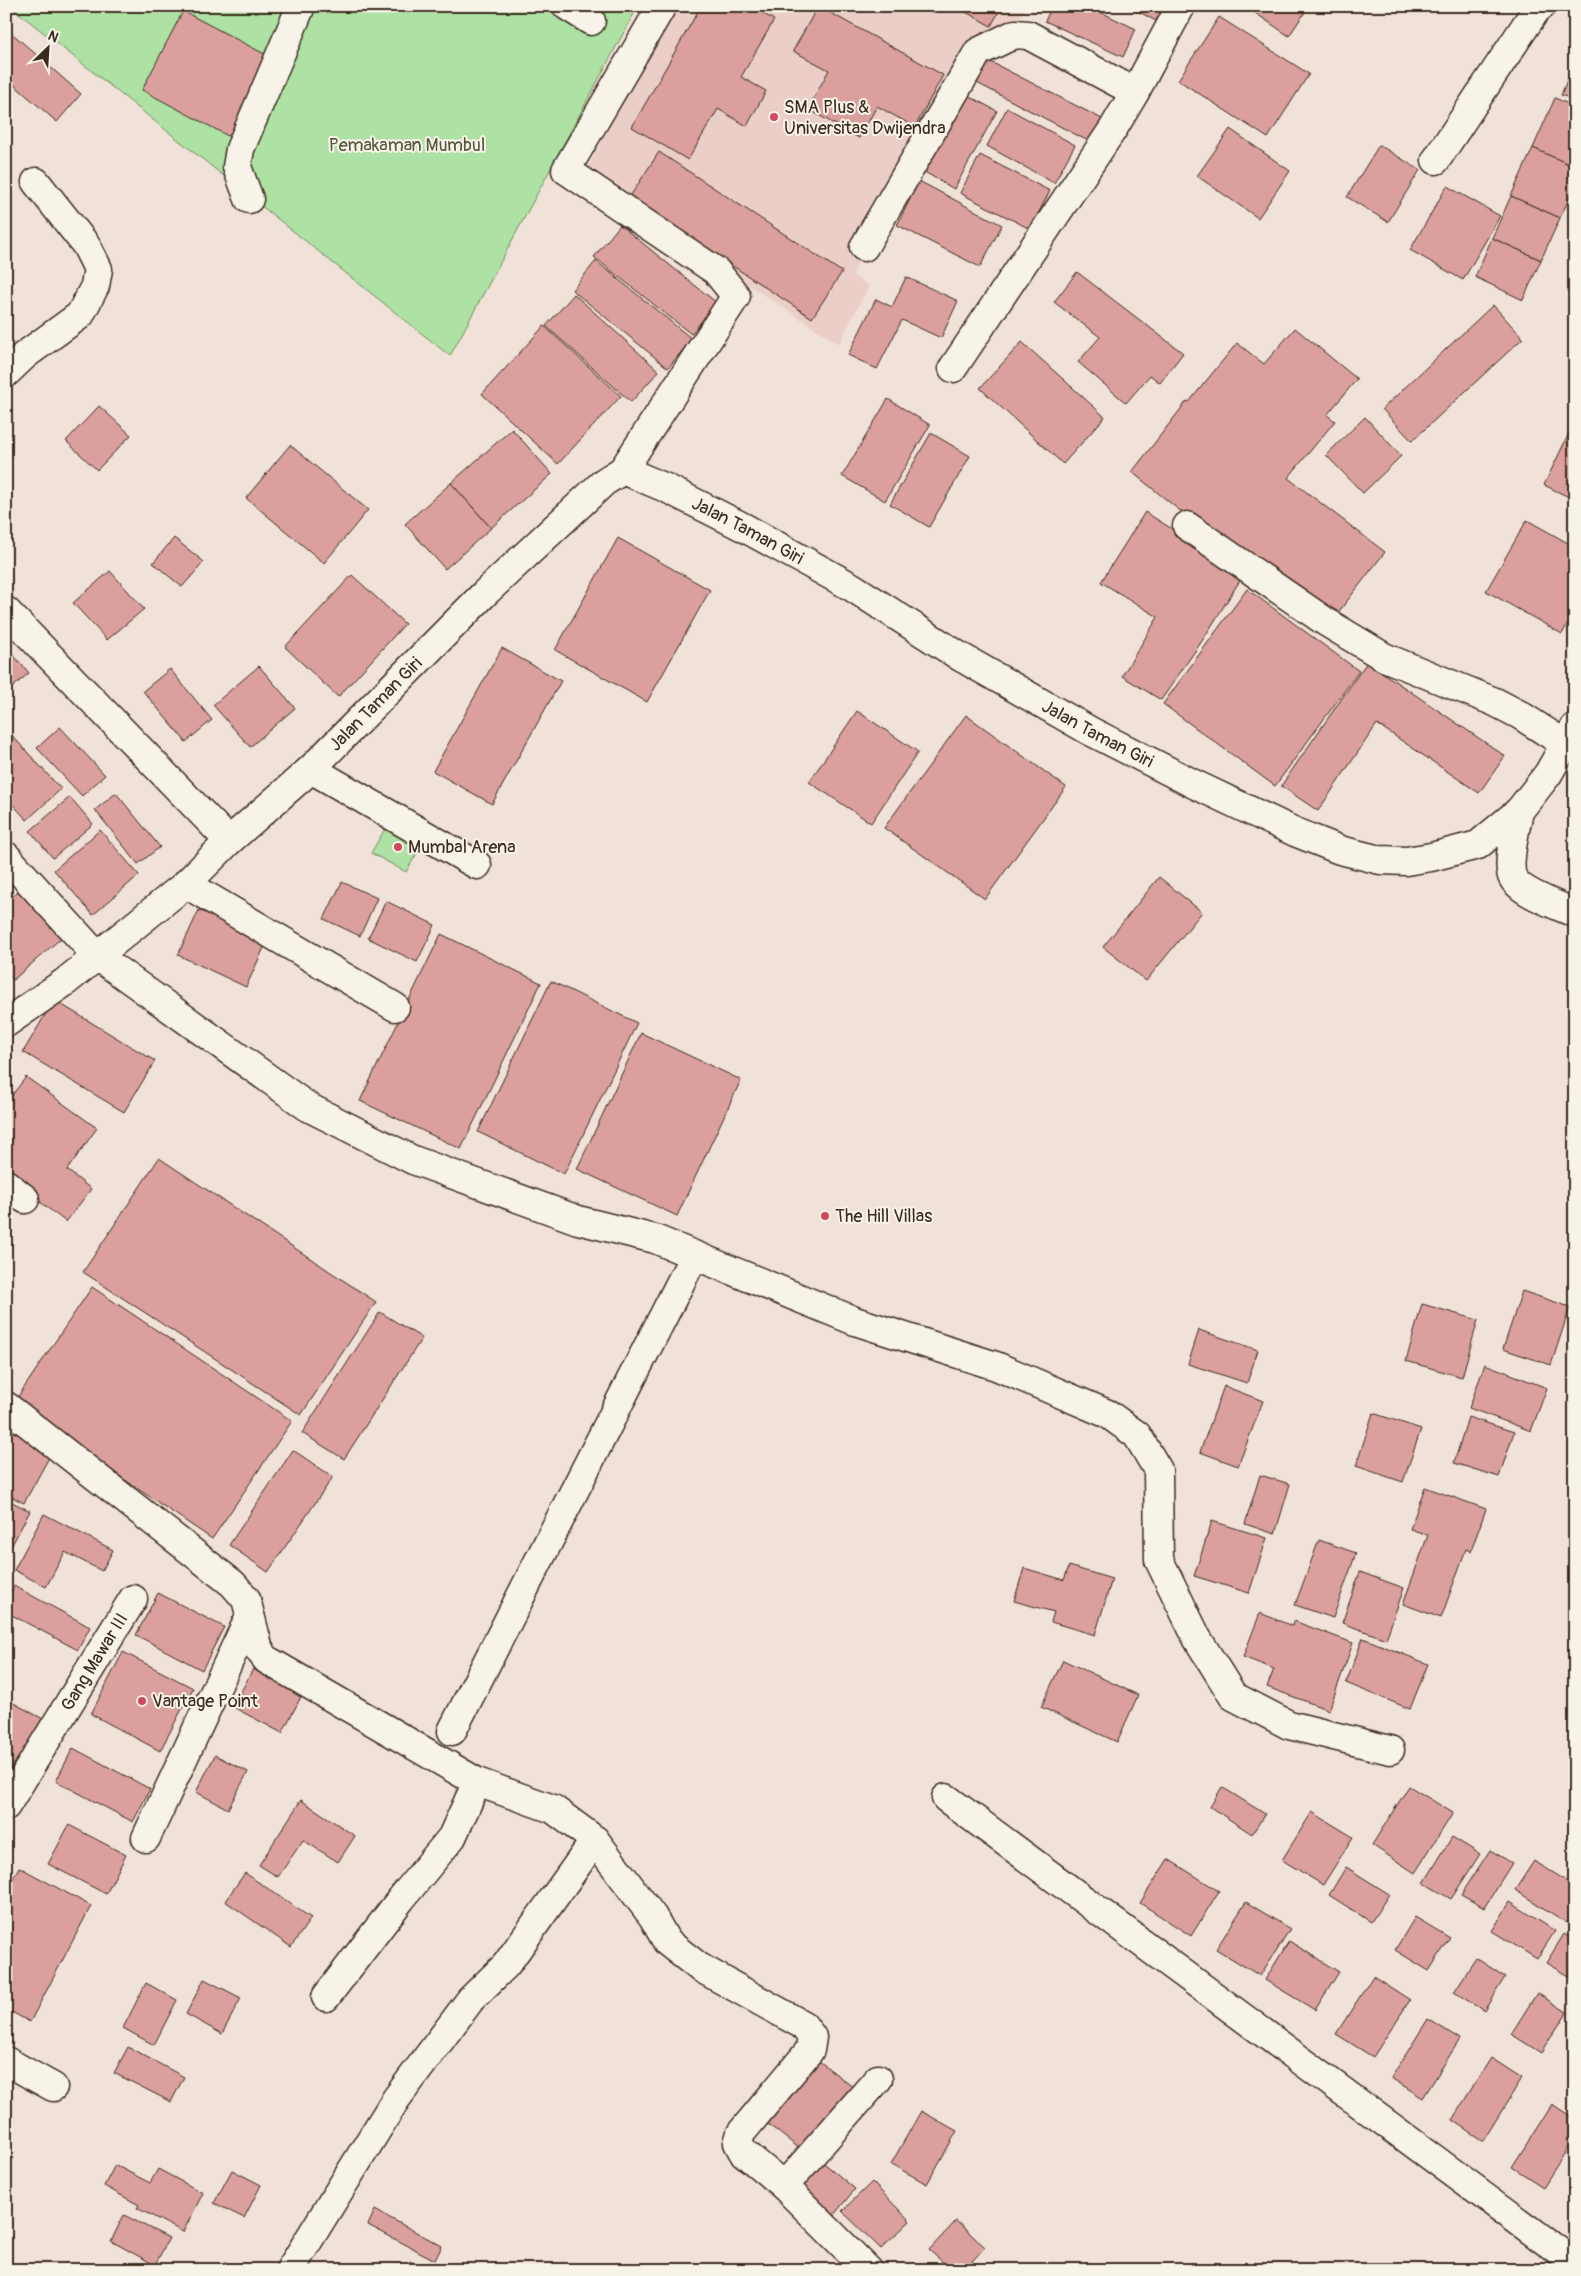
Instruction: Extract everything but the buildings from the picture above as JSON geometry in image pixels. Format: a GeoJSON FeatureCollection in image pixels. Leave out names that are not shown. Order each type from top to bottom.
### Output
{"type":"FeatureCollection","features":[{"type":"Feature","properties":{"kind":"street"},"geometry":{"type":"LineString","coordinates":[[249,200],[237,167],[240,150],[301,6]]}},
{"type":"Feature","properties":{"kind":"street"},"geometry":{"type":"LineString","coordinates":[[567,6],[591,21]]}},
{"type":"Feature","properties":{"kind":"street"},"geometry":{"type":"LineString","coordinates":[[623,470],[736,296],[716,271],[566,170],[662,6]]}},
{"type":"Feature","properties":{"kind":"street"},"geometry":{"type":"LineString","coordinates":[[953,368],[1135,92],[1181,6]]}},
{"type":"Feature","properties":{"kind":"street"},"geometry":{"type":"LineString","coordinates":[[1436,160],[1536,10],[1541,6]]}},
{"type":"Feature","properties":{"kind":"street"},"geometry":{"type":"LineString","coordinates":[[864,246],[978,52],[1015,34],[1028,35],[1135,92]]}},
{"type":"Feature","properties":{"kind":"street"},"geometry":{"type":"LineString","coordinates":[[6,373],[25,354],[80,315],[95,286],[98,269],[86,245],[72,225],[36,182]]}},
{"type":"Feature","properties":{"kind":"street","name":"Jalan Taman Giri"},"geometry":{"type":"LineString","coordinates":[[6,1023],[65,982],[186,884],[229,841],[311,768],[484,593],[604,482],[623,470],[666,488],[752,531],[852,587],[959,656],[1090,731],[1194,784],[1295,832],[1340,850],[1380,860],[1406,861],[1431,858],[1478,845],[1519,811],[1548,774],[1570,736]]}},
{"type":"Feature","properties":{"kind":"street"},"geometry":{"type":"LineString","coordinates":[[1187,526],[1326,622],[1384,657],[1495,702],[1520,715],[1570,736]]}},
{"type":"Feature","properties":{"kind":"street"},"geometry":{"type":"LineString","coordinates":[[6,611],[229,841]]}},
{"type":"Feature","properties":{"kind":"street"},"geometry":{"type":"LineString","coordinates":[[311,768],[477,865]]}},
{"type":"Feature","properties":{"kind":"street"},"geometry":{"type":"LineString","coordinates":[[1519,811],[1512,865],[1512,874],[1515,881],[1534,894],[1575,913]]}},
{"type":"Feature","properties":{"kind":"street"},"geometry":{"type":"LineString","coordinates":[[6,856],[97,956],[308,1108],[413,1160],[578,1220],[655,1239],[855,1321],[996,1366],[1108,1414],[1137,1435],[1158,1470],[1159,1560],[1197,1638],[1233,1696],[1289,1725],[1390,1750]]}},
{"type":"Feature","properties":{"kind":"street"},"geometry":{"type":"LineString","coordinates":[[186,884],[395,1006]]}},
{"type":"Feature","properties":{"kind":"street"},"geometry":{"type":"LineString","coordinates":[[452,1731],[694,1256]]}},
{"type":"Feature","properties":{"kind":"street"},"geometry":{"type":"LineString","coordinates":[[6,1406],[233,1584],[246,1598],[259,1650],[267,1660],[478,1782],[553,1809],[595,1840],[653,1917],[667,1942],[699,1967],[803,2025],[812,2037],[810,2050],[741,2133],[738,2143],[743,2152],[784,2186],[868,2270]]}},
{"type":"Feature","properties":{"kind":"street","name":"Gang Mawar III"},"geometry":{"type":"LineString","coordinates":[[6,1806],[133,1599]]}},
{"type":"Feature","properties":{"kind":"street"},"geometry":{"type":"LineString","coordinates":[[146,1838],[250,1616]]}},
{"type":"Feature","properties":{"kind":"street"},"geometry":{"type":"LineString","coordinates":[[326,1996],[452,1837],[478,1782]]}},
{"type":"Feature","properties":{"kind":"street"},"geometry":{"type":"LineString","coordinates":[[946,1798],[1575,2263]]}},
{"type":"Feature","properties":{"kind":"street"},"geometry":{"type":"LineString","coordinates":[[290,2270],[396,2099],[471,1999],[506,1965],[595,1840]]}},
{"type":"Feature","properties":{"kind":"street"},"geometry":{"type":"LineString","coordinates":[[6,2061],[53,2087]]}},
{"type":"Feature","properties":{"kind":"street"},"geometry":{"type":"LineString","coordinates":[[784,2186],[878,2080]]}},
{"type":"Feature","properties":{"kind":"shaded area","name":"SMA Plus & Universitas Dwijendra"},"geometry":{"type":"Polygon","coordinates":[[[675,6],[1026,6],[999,58],[972,45],[852,275],[869,286],[839,344],[583,176],[675,6]]]}},
{"type":"Feature","properties":{"kind":"green space","name":"Pemakaman Mumbul"},"geometry":{"type":"Polygon","coordinates":[[[10,6],[638,6],[450,356],[10,6]]]}},
{"type":"Feature","properties":{"kind":"green space","name":"Mumbal Arena"},"geometry":{"type":"Polygon","coordinates":[[[389,822],[424,841],[406,872],[371,853],[389,822]]]}},
{"type":"Feature","properties":{"kind":"place","name":"SMA Plus & Universitas Dwijendra"},"geometry":{"type":"Point","coordinates":[774,117]}},
{"type":"Feature","properties":{"kind":"place","name":"Mumbal Arena"},"geometry":{"type":"Point","coordinates":[398,847]}},
{"type":"Feature","properties":{"kind":"place","name":"The Hill Villas"},"geometry":{"type":"Point","coordinates":[825,1216]}},
{"type":"Feature","properties":{"kind":"place","name":"Vantage Point"},"geometry":{"type":"Point","coordinates":[142,1701]}}]}
